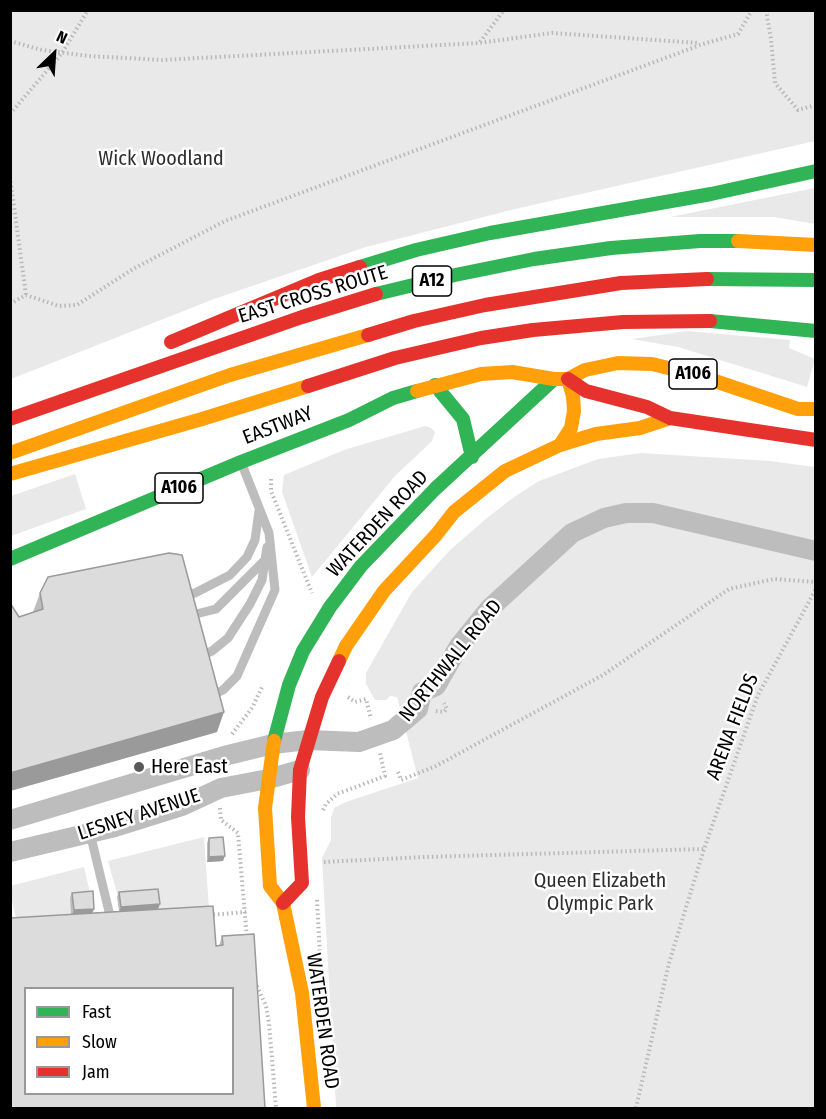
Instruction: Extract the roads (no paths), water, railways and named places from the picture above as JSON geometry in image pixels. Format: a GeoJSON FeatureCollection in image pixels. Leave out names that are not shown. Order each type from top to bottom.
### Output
{"type":"FeatureCollection","features":[{"type":"Feature","properties":{"kind":"main road","name":"A12"},"geometry":{"type":"LineString","coordinates":[[161,347],[219,320],[320,280],[416,250],[490,233],[711,194],[816,171]]}},
{"type":"Feature","properties":{"kind":"main road","name":"EAST CROSS ROUTE"},"geometry":{"type":"LineString","coordinates":[[10,419],[302,317],[381,293],[478,271],[534,259],[666,243],[754,241],[816,245]]}},
{"type":"Feature","properties":{"kind":"main road","name":"A12"},"geometry":{"type":"LineString","coordinates":[[10,453],[230,375],[414,321],[485,305],[621,283],[682,279],[816,280]]}},
{"type":"Feature","properties":{"kind":"main road"},"geometry":{"type":"LineString","coordinates":[[10,474],[202,420],[395,358],[481,338],[533,330],[623,322],[706,321],[816,331]]}},
{"type":"Feature","properties":{"kind":"main road","name":"A12"},"geometry":{"type":"LineString","coordinates":[[64,400],[142,358]]}},
{"type":"Feature","properties":{"kind":"main road","name":"A106"},"geometry":{"type":"LineString","coordinates":[[561,379],[585,370],[618,363],[652,364],[697,375],[798,409],[816,409]]}},
{"type":"Feature","properties":{"kind":"main road","name":"EASTWAY"},"geometry":{"type":"LineString","coordinates":[[10,559],[241,462],[349,420],[393,398],[435,385],[495,372],[531,374],[561,379],[586,391],[647,407],[670,418],[816,440]]}},
{"type":"Feature","properties":{"kind":"main road"},"geometry":{"type":"LineString","coordinates":[[560,445],[571,428],[574,411],[573,396],[561,379]]}},
{"type":"Feature","properties":{"kind":"main road","name":"WATERDEN ROAD"},"geometry":{"type":"LineString","coordinates":[[314,1108],[302,993],[283,903],[270,886],[265,808],[273,744],[296,669],[303,651],[330,608],[361,566],[435,489],[561,379]]}},
{"type":"Feature","properties":{"kind":"main road"},"geometry":{"type":"LineString","coordinates":[[435,385],[463,419],[472,457]]}},
{"type":"Feature","properties":{"kind":"main road"},"geometry":{"type":"LineString","coordinates":[[283,903],[302,883],[298,817],[300,770],[308,740],[322,697],[345,646],[384,591],[454,512],[504,471],[560,445],[596,434],[640,428],[670,418]]}},
{"type":"Feature","properties":{"kind":"street","name":"NORTHWALL ROAD"},"geometry":{"type":"LineString","coordinates":[[273,744],[308,740],[359,742],[393,730],[418,709],[422,692],[436,686],[450,660],[476,624],[572,533],[604,518],[626,513],[653,513],[816,551]]}},
{"type":"Feature","properties":{"kind":"street","name":"LESNEY AVENUE"},"geometry":{"type":"LineString","coordinates":[[10,820],[224,756],[273,744]]}},
{"type":"Feature","properties":{"kind":"street"},"geometry":{"type":"LineString","coordinates":[[268,779],[300,770]]}},
{"type":"Feature","properties":{"kind":"street","name":"LESNEY AVENUE"},"geometry":{"type":"LineString","coordinates":[[10,852],[162,813],[220,788],[268,779]]}},
{"type":"Feature","properties":{"kind":"lane"},"geometry":{"type":"LineString","coordinates":[[208,697],[224,690],[237,676],[275,590],[269,533],[241,462]]}},
{"type":"Feature","properties":{"kind":"lane"},"geometry":{"type":"LineString","coordinates":[[180,596],[195,592],[230,575],[247,557],[255,540],[260,509]]}},
{"type":"Feature","properties":{"kind":"lane"},"geometry":{"type":"LineString","coordinates":[[197,657],[212,651],[228,638],[262,580],[269,533]]}},
{"type":"Feature","properties":{"kind":"lane"},"geometry":{"type":"LineString","coordinates":[[185,616],[216,609],[266,559]]}},
{"type":"Feature","properties":{"kind":"lane"},"geometry":{"type":"LineString","coordinates":[[90,833],[111,920]]}},
{"type":"Feature","properties":{"kind":"place","name":"Here East"},"geometry":{"type":"Point","coordinates":[139,767]}},
{"type":"Feature","properties":{"kind":"park label","name":"Wick Woodland"},"geometry":{"type":"Point","coordinates":[161,159]}},
{"type":"Feature","properties":{"kind":"park label","name":"Queen Elizabeth Olympic Park"},"geometry":{"type":"Point","coordinates":[600,892]}}]}
